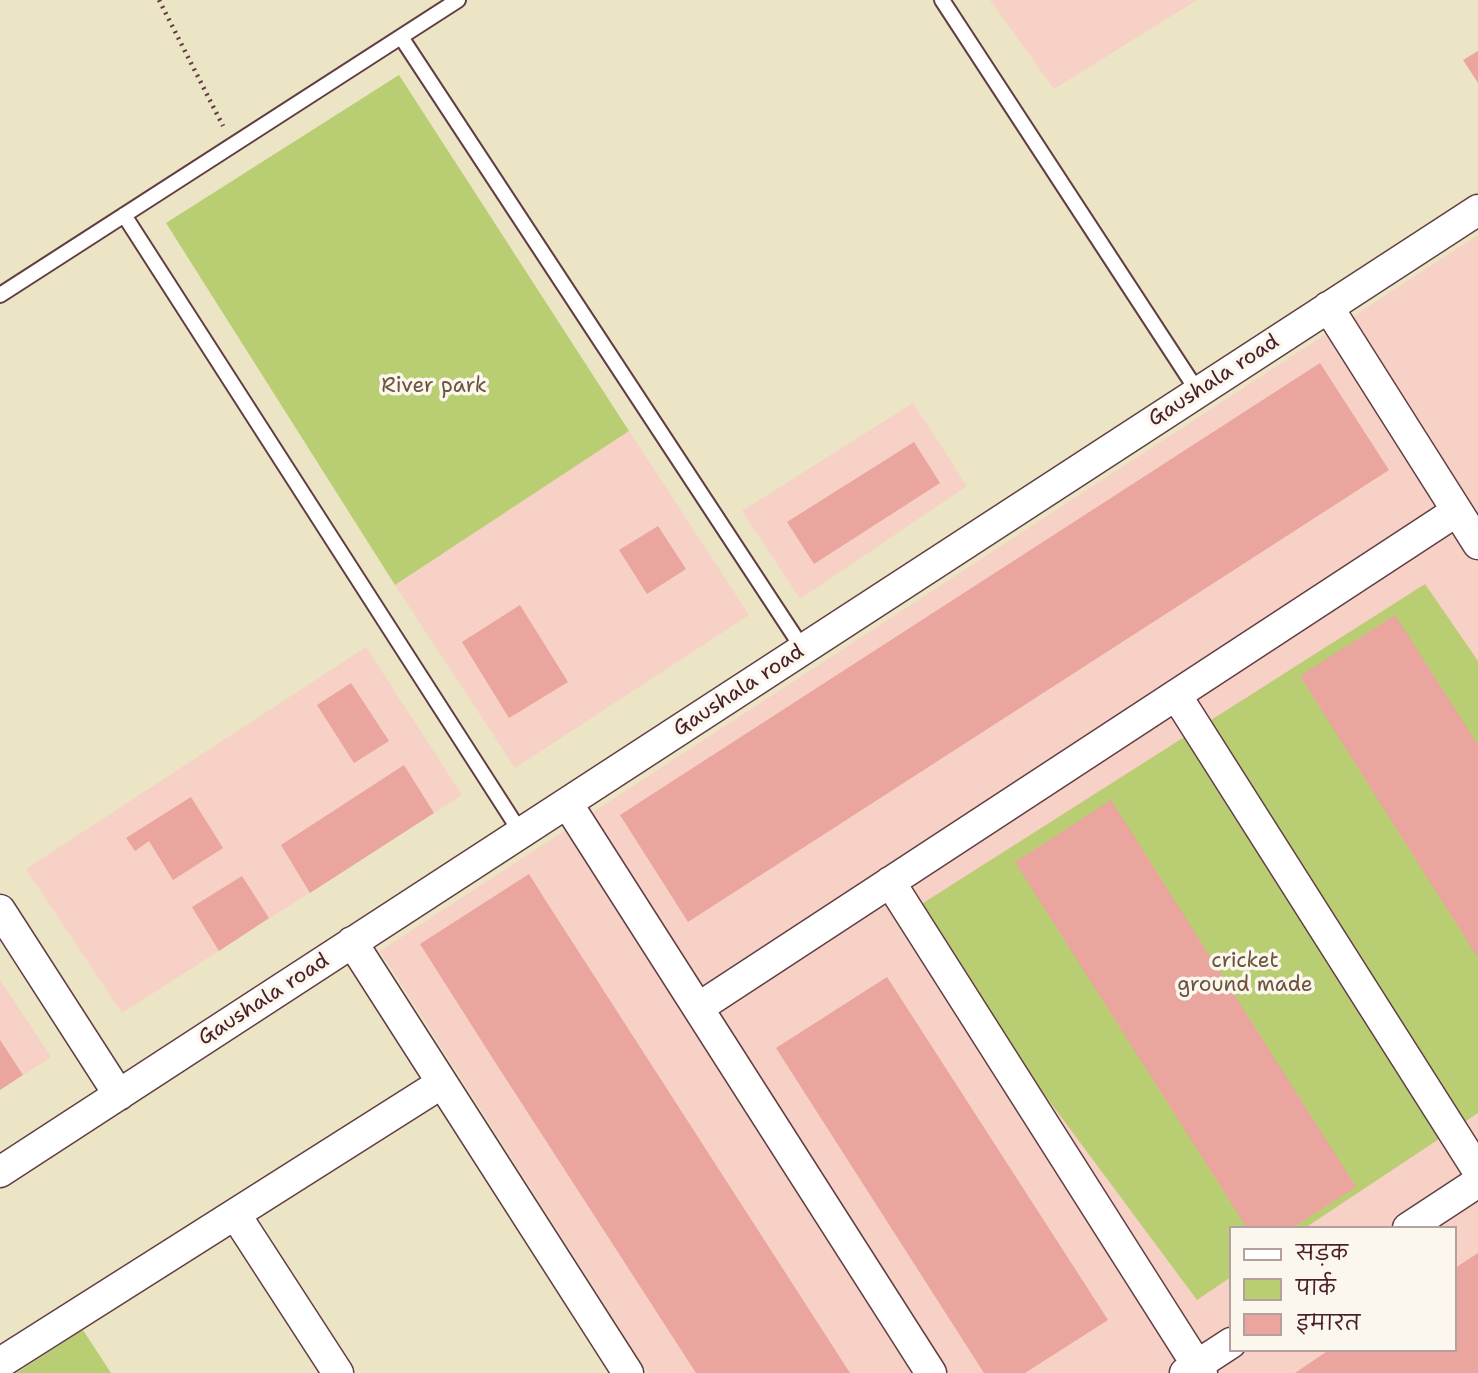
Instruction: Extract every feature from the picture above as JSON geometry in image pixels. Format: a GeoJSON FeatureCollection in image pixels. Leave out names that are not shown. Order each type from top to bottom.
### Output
{"type":"FeatureCollection","features":[{"type":"Feature","properties":{"kind":"street","name":"Gaushala road"},"geometry":{"type":"LineString","coordinates":[[0,1172],[1478,210]]}},
{"type":"Feature","properties":{"kind":"street"},"geometry":{"type":"LineString","coordinates":[[1328,307],[1478,544]]}},
{"type":"Feature","properties":{"kind":"street"},"geometry":{"type":"LineString","coordinates":[[698,1008],[1457,511]]}},
{"type":"Feature","properties":{"kind":"street"},"geometry":{"type":"LineString","coordinates":[[1176,695],[1478,1171]]}},
{"type":"Feature","properties":{"kind":"street"},"geometry":{"type":"LineString","coordinates":[[566,803],[931,1373]]}},
{"type":"Feature","properties":{"kind":"street"},"geometry":{"type":"LineString","coordinates":[[890,882],[1195,1370],[1230,1344]]}},
{"type":"Feature","properties":{"kind":"street"},"geometry":{"type":"LineString","coordinates":[[0,910],[119,1095]]}},
{"type":"Feature","properties":{"kind":"street"},"geometry":{"type":"LineString","coordinates":[[352,942],[628,1373]]}},
{"type":"Feature","properties":{"kind":"street"},"geometry":{"type":"LineString","coordinates":[[0,1363],[442,1083]]}},
{"type":"Feature","properties":{"kind":"street"},"geometry":{"type":"LineString","coordinates":[[1411,1226],[1478,1182]]}},
{"type":"Feature","properties":{"kind":"street"},"geometry":{"type":"LineString","coordinates":[[235,1214],[338,1373]]}},
{"type":"Feature","properties":{"kind":"lane"},"geometry":{"type":"LineString","coordinates":[[0,295],[458,0]]}},
{"type":"Feature","properties":{"kind":"lane"},"geometry":{"type":"LineString","coordinates":[[942,0],[1198,392]]}},
{"type":"Feature","properties":{"kind":"lane"},"geometry":{"type":"LineString","coordinates":[[401,37],[803,649]]}},
{"type":"Feature","properties":{"kind":"lane"},"geometry":{"type":"LineString","coordinates":[[124,215],[521,833]]}},
{"type":"Feature","properties":{"kind":"path"},"geometry":{"type":"LineString","coordinates":[[159,0],[233,145]]}},
{"type":"Feature","properties":{"kind":"shaded area"},"geometry":{"type":"Polygon","coordinates":[[[990,0],[1197,0],[1054,89],[990,0]]]}},
{"type":"Feature","properties":{"kind":"shaded area"},"geometry":{"type":"Polygon","coordinates":[[[1478,235],[1478,1373],[648,1373],[380,951],[1478,235]]]}},
{"type":"Feature","properties":{"kind":"shaded area"},"geometry":{"type":"Polygon","coordinates":[[[913,403],[967,486],[800,599],[742,511],[913,403]]]}},
{"type":"Feature","properties":{"kind":"shaded area"},"geometry":{"type":"Polygon","coordinates":[[[629,431],[749,615],[515,768],[395,585],[629,431]]]}},
{"type":"Feature","properties":{"kind":"shaded area"},"geometry":{"type":"Polygon","coordinates":[[[366,647],[462,795],[122,1013],[26,869],[366,647]]]}},
{"type":"Feature","properties":{"kind":"shaded area"},"geometry":{"type":"Polygon","coordinates":[[[0,980],[51,1057],[0,1090],[0,980]]]}},
{"type":"Feature","properties":{"kind":"green space","name":"River park"},"geometry":{"type":"Polygon","coordinates":[[[399,75],[629,431],[395,585],[166,223],[399,75]]]}},
{"type":"Feature","properties":{"kind":"green space","name":"cricket ground made"},"geometry":{"type":"Polygon","coordinates":[[[1425,584],[1478,661],[1478,1113],[1308,1226],[1230,1226],[1230,1278],[1197,1300],[909,912],[1425,584]]]}},
{"type":"Feature","properties":{"kind":"green space"},"geometry":{"type":"Polygon","coordinates":[[[83,1330],[111,1373],[16,1373],[83,1330]]]}},
{"type":"Feature","properties":{"kind":"building"},"geometry":{"type":"Polygon","coordinates":[[[1478,51],[1478,83],[1463,60],[1478,51]]]}},
{"type":"Feature","properties":{"kind":"building"},"geometry":{"type":"Polygon","coordinates":[[[1320,363],[1389,470],[688,922],[620,815],[1320,363]]]}},
{"type":"Feature","properties":{"kind":"building"},"geometry":{"type":"Polygon","coordinates":[[[914,442],[940,483],[814,564],[787,522],[914,442]]]}},
{"type":"Feature","properties":{"kind":"building"},"geometry":{"type":"Polygon","coordinates":[[[658,526],[686,569],[647,594],[619,550],[658,526]]]}},
{"type":"Feature","properties":{"kind":"building"},"geometry":{"type":"Polygon","coordinates":[[[520,605],[568,682],[509,718],[462,642],[520,605]]]}},
{"type":"Feature","properties":{"kind":"building"},"geometry":{"type":"Polygon","coordinates":[[[1395,615],[1478,745],[1478,958],[1300,676],[1395,615]]]}},
{"type":"Feature","properties":{"kind":"building"},"geometry":{"type":"Polygon","coordinates":[[[351,683],[389,741],[354,763],[317,705],[351,683]]]}},
{"type":"Feature","properties":{"kind":"building"},"geometry":{"type":"Polygon","coordinates":[[[404,765],[434,813],[310,893],[281,845],[404,765]]]}},
{"type":"Feature","properties":{"kind":"building"},"geometry":{"type":"Polygon","coordinates":[[[191,797],[223,848],[173,880],[149,841],[135,851],[126,838],[191,797]]]}},
{"type":"Feature","properties":{"kind":"building"},"geometry":{"type":"Polygon","coordinates":[[[1111,800],[1356,1187],[1295,1226],[1246,1226],[1015,862],[1111,800]]]}},
{"type":"Feature","properties":{"kind":"building"},"geometry":{"type":"Polygon","coordinates":[[[529,874],[850,1373],[696,1373],[495,1062],[420,944],[529,874]]]}},
{"type":"Feature","properties":{"kind":"building"},"geometry":{"type":"Polygon","coordinates":[[[242,876],[269,918],[219,951],[192,907],[242,876]]]}},
{"type":"Feature","properties":{"kind":"building"},"geometry":{"type":"Polygon","coordinates":[[[887,977],[1108,1320],[1025,1373],[984,1373],[776,1048],[887,977]]]}},
{"type":"Feature","properties":{"kind":"building"},"geometry":{"type":"Polygon","coordinates":[[[0,1040],[23,1075],[0,1090],[0,1040]]]}},
{"type":"Feature","properties":{"kind":"building"},"geometry":{"type":"Polygon","coordinates":[[[1478,1253],[1478,1373],[1295,1373],[1326,1352],[1457,1352],[1457,1267],[1478,1253]]]}}]}
